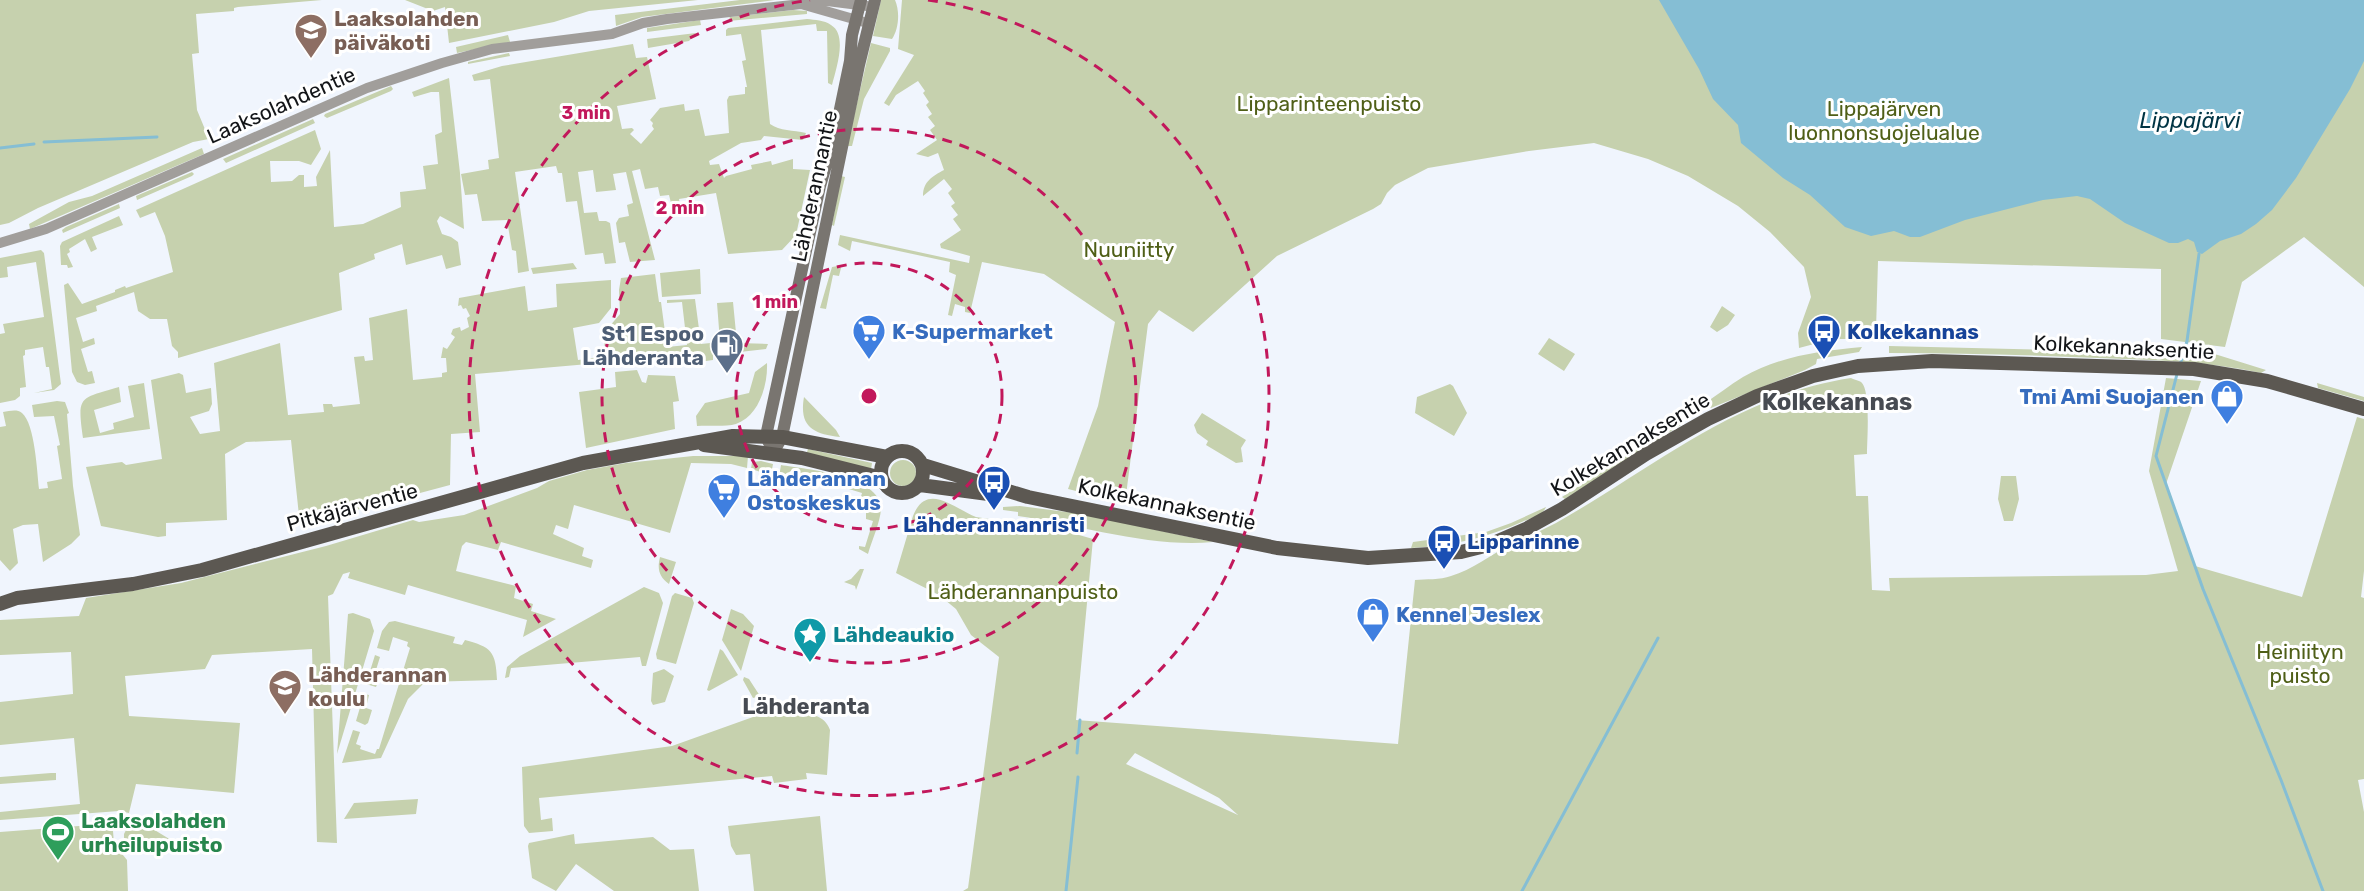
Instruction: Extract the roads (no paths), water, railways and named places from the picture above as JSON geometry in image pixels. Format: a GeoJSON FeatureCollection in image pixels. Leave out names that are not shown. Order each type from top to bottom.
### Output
{"type":"FeatureCollection","features":[{"type":"Feature","properties":{"kind":"main road","name":"Lähderannantie"},"geometry":{"type":"LineString","coordinates":[[766,436],[820,186],[832,146],[860,2]]}},
{"type":"Feature","properties":{"kind":"main road","name":"Lähderannantie"},"geometry":{"type":"LineString","coordinates":[[773,453],[782,437],[874,3]]}},
{"type":"Feature","properties":{"kind":"main road","name":"Kolkekannaksentie"},"geometry":{"type":"LineString","coordinates":[[923,465],[1028,497],[1277,548],[1368,558],[1461,552],[1489,545],[1526,529],[1562,509],[1646,453],[1708,419],[1757,396],[1813,376],[1872,364],[1932,361],[2194,369],[2266,381],[2364,409]]}},
{"type":"Feature","properties":{"kind":"main road","name":"Pitkäjärventie"},"geometry":{"type":"LineString","coordinates":[[0,604],[17,598],[133,584],[202,570],[583,464],[733,436],[766,436]]}},
{"type":"Feature","properties":{"kind":"main road"},"geometry":{"type":"LineString","coordinates":[[882,478],[864,472],[773,453],[766,436],[887,457]]}},
{"type":"Feature","properties":{"kind":"main road","name":"Pitkäjärventie"},"geometry":{"type":"LineString","coordinates":[[696,444],[773,453]]}},
{"type":"Feature","properties":{"kind":"main road"},"geometry":{"type":"LineString","coordinates":[[907,451],[916,456],[923,465],[924,476],[920,485],[910,492],[897,493],[886,487],[882,478],[882,466],[887,457],[896,452],[907,451]]}},
{"type":"Feature","properties":{"kind":"main road","name":"Kolkekannaksentie"},"geometry":{"type":"LineString","coordinates":[[920,485],[1028,497]]}},
{"type":"Feature","properties":{"kind":"main road","name":"Pitkäjärventie"},"geometry":{"type":"LineString","coordinates":[[0,595],[17,598]]}},
{"type":"Feature","properties":{"kind":"street","name":"Laaksolahdentie"},"geometry":{"type":"LineString","coordinates":[[0,243],[46,229],[367,88],[492,49],[612,34],[643,23],[667,19],[801,4],[817,0],[874,3]]}},
{"type":"Feature","properties":{"kind":"street","name":"Laaksolahdentie"},"geometry":{"type":"LineString","coordinates":[[801,4],[869,24]]}},
{"type":"Feature","properties":{"kind":"water","name":"Lippajärvi"},"geometry":{"type":"Polygon","coordinates":[[[1659,0],[2364,0],[2364,61],[2350,89],[2296,178],[2272,210],[2241,234],[2220,241],[2202,254],[2197,252],[2194,242],[2188,239],[2178,243],[2169,243],[2125,223],[2090,199],[2077,196],[2043,200],[1965,220],[1920,237],[1910,237],[1894,231],[1871,236],[1845,227],[1810,195],[1783,178],[1741,143],[1738,125],[1713,99],[1699,69],[1659,0]]]}},
{"type":"Feature","properties":{"kind":"waterway"},"geometry":{"type":"LineString","coordinates":[[44,142],[157,137]]}},
{"type":"Feature","properties":{"kind":"waterway"},"geometry":{"type":"LineString","coordinates":[[0,148],[34,144]]}},
{"type":"Feature","properties":{"kind":"waterway"},"geometry":{"type":"LineString","coordinates":[[2180,365],[2187,341],[2199,254]]}},
{"type":"Feature","properties":{"kind":"waterway"},"geometry":{"type":"LineString","coordinates":[[2177,374],[2156,456],[2203,589],[2281,780],[2323,891]]}},
{"type":"Feature","properties":{"kind":"waterway"},"geometry":{"type":"LineString","coordinates":[[1522,891],[1658,638]]}},
{"type":"Feature","properties":{"kind":"waterway"},"geometry":{"type":"LineString","coordinates":[[1077,753],[1080,720]]}},
{"type":"Feature","properties":{"kind":"waterway"},"geometry":{"type":"LineString","coordinates":[[1066,891],[1078,777]]}},
{"type":"Feature","properties":{"kind":"place","name":"Laaksolahden päiväkoti"},"geometry":{"type":"Point","coordinates":[311,59]}},
{"type":"Feature","properties":{"kind":"place","name":"K-Supermarket"},"geometry":{"type":"Point","coordinates":[869,360]}},
{"type":"Feature","properties":{"kind":"place","name":"Kolkekannas"},"geometry":{"type":"Point","coordinates":[1824,360]}},
{"type":"Feature","properties":{"kind":"place","name":"St1 Espoo Lähderanta"},"geometry":{"type":"Point","coordinates":[727,374]}},
{"type":"Feature","properties":{"kind":"place","name":"Tmi Ami Suojanen"},"geometry":{"type":"Point","coordinates":[2227,425]}},
{"type":"Feature","properties":{"kind":"place","name":"Lähderannanristi"},"geometry":{"type":"Point","coordinates":[994,511]}},
{"type":"Feature","properties":{"kind":"place","name":"Lähderannan Ostoskeskus"},"geometry":{"type":"Point","coordinates":[724,519]}},
{"type":"Feature","properties":{"kind":"place","name":"Lipparinne"},"geometry":{"type":"Point","coordinates":[1444,570]}},
{"type":"Feature","properties":{"kind":"place","name":"Kennel Jeslex"},"geometry":{"type":"Point","coordinates":[1373,643]}},
{"type":"Feature","properties":{"kind":"place","name":"Lähdeaukio"},"geometry":{"type":"Point","coordinates":[810,663]}},
{"type":"Feature","properties":{"kind":"place","name":"Lähderannan koulu"},"geometry":{"type":"Point","coordinates":[285,715]}},
{"type":"Feature","properties":{"kind":"place","name":"Laaksolahden urheilupuisto"},"geometry":{"type":"Point","coordinates":[58,861]}},
{"type":"Feature","properties":{"kind":"district","name":"Kolkekannas"},"geometry":{"type":"Point","coordinates":[1837,402]}},
{"type":"Feature","properties":{"kind":"district","name":"Lähderanta"},"geometry":{"type":"Point","coordinates":[806,706]}},
{"type":"Feature","properties":{"kind":"park label","name":"Lipparinteenpuisto"},"geometry":{"type":"Point","coordinates":[1329,103]}},
{"type":"Feature","properties":{"kind":"park label","name":"Lippajärven luonnonsuojelualue"},"geometry":{"type":"Point","coordinates":[1884,120]}},
{"type":"Feature","properties":{"kind":"park label","name":"Nuuniitty"},"geometry":{"type":"Point","coordinates":[1129,249]}},
{"type":"Feature","properties":{"kind":"park label","name":"Lähderannanpuisto"},"geometry":{"type":"Point","coordinates":[1023,591]}},
{"type":"Feature","properties":{"kind":"park label","name":"Heiniityn puisto"},"geometry":{"type":"Point","coordinates":[2300,663]}}]}
